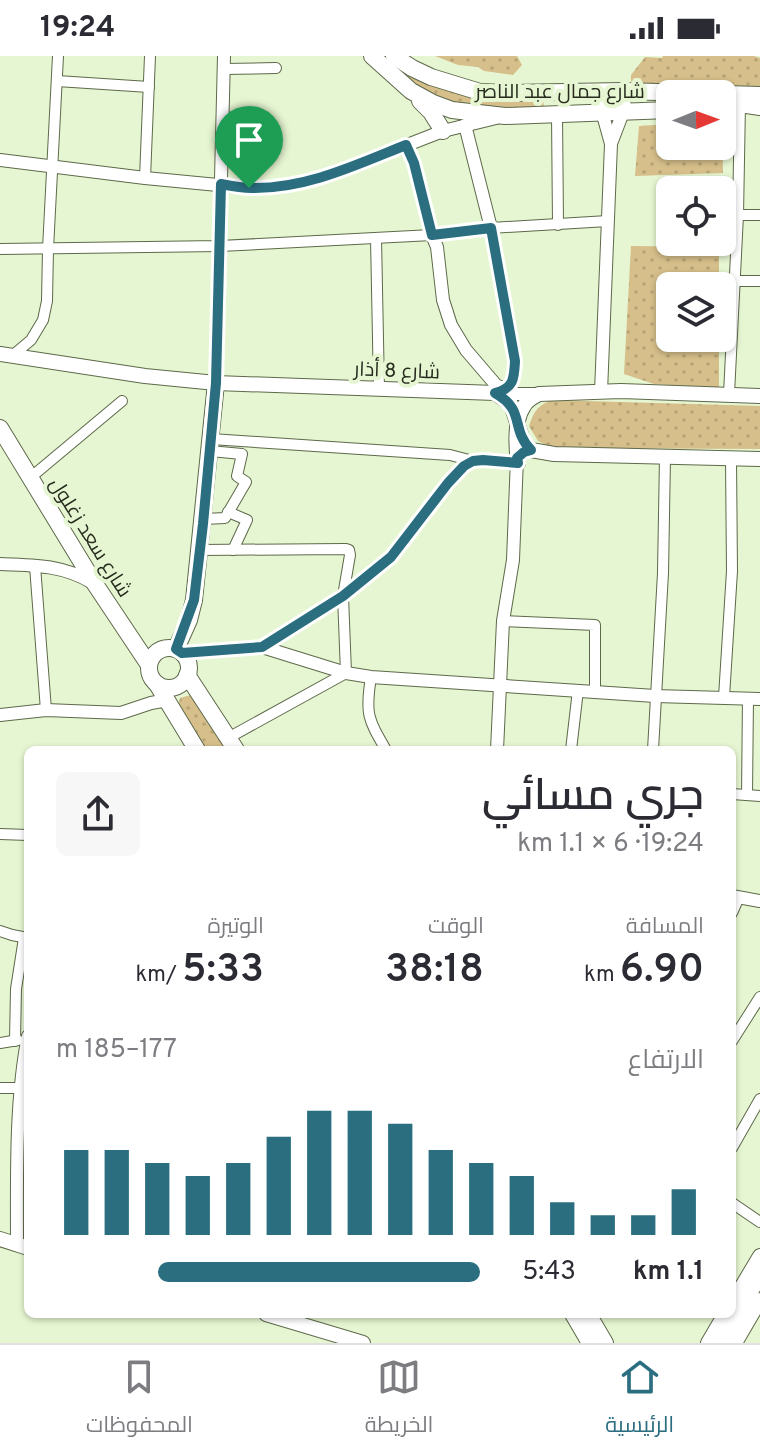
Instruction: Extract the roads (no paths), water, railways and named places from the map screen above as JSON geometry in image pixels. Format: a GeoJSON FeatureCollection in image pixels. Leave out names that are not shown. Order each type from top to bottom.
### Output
{"type":"FeatureCollection","features":[{"type":"Feature","properties":{"kind":"main road","name":"شارع جمال عبد الناصر"},"geometry":{"type":"LineString","coordinates":[[372,56],[411,91],[452,110],[505,116],[656,111]]}},
{"type":"Feature","properties":{"kind":"main road","name":"شارع جمال عبد الناصر"},"geometry":{"type":"LineString","coordinates":[[394,56],[431,77],[480,92],[623,91],[760,95]]}},
{"type":"Feature","properties":{"kind":"main road"},"geometry":{"type":"LineString","coordinates":[[411,91],[431,112],[443,131]]}},
{"type":"Feature","properties":{"kind":"main road"},"geometry":{"type":"LineString","coordinates":[[736,104],[760,107]]}},
{"type":"Feature","properties":{"kind":"main road","name":"شارع 8 أذار"},"geometry":{"type":"LineString","coordinates":[[6,355],[145,376],[216,383],[501,392]]}},
{"type":"Feature","properties":{"kind":"main road"},"geometry":{"type":"LineString","coordinates":[[179,651],[194,600],[216,383]]}},
{"type":"Feature","properties":{"kind":"main road"},"geometry":{"type":"LineString","coordinates":[[501,392],[511,404],[523,441],[531,450],[554,454],[760,459]]}},
{"type":"Feature","properties":{"kind":"main road"},"geometry":{"type":"LineString","coordinates":[[518,463],[519,415],[523,406],[539,394],[601,392],[760,396]]}},
{"type":"Feature","properties":{"kind":"main road","name":"شارع سعد زغلول"},"geometry":{"type":"LineString","coordinates":[[0,428],[95,584],[149,665]]}},
{"type":"Feature","properties":{"kind":"main road"},"geometry":{"type":"LineString","coordinates":[[157,684],[171,688],[187,675],[187,660],[179,651],[162,649],[156,652],[149,665],[150,676],[195,746]]}},
{"type":"Feature","properties":{"kind":"main road"},"geometry":{"type":"LineString","coordinates":[[187,675],[232,744]]}},
{"type":"Feature","properties":{"kind":"main road"},"geometry":{"type":"LineString","coordinates":[[0,1239],[22,1247]]}},
{"type":"Feature","properties":{"kind":"main road"},"geometry":{"type":"LineString","coordinates":[[736,1296],[760,1256]]}},
{"type":"Feature","properties":{"kind":"main road"},"geometry":{"type":"LineString","coordinates":[[736,1316],[760,1274]]}},
{"type":"Feature","properties":{"kind":"main road"},"geometry":{"type":"LineString","coordinates":[[735,1343],[760,1300]]}},
{"type":"Feature","properties":{"kind":"main road"},"geometry":{"type":"LineString","coordinates":[[279,1318],[363,1343]]}},
{"type":"Feature","properties":{"kind":"main road"},"geometry":{"type":"LineString","coordinates":[[566,1318],[582,1343]]}},
{"type":"Feature","properties":{"kind":"main road"},"geometry":{"type":"LineString","coordinates":[[575,1318],[590,1343]]}},
{"type":"Feature","properties":{"kind":"main road"},"geometry":{"type":"LineString","coordinates":[[593,1318],[608,1343]]}},
{"type":"Feature","properties":{"kind":"main road"},"geometry":{"type":"LineString","coordinates":[[708,1343],[723,1318]]}},
{"type":"Feature","properties":{"kind":"main road"},"geometry":{"type":"LineString","coordinates":[[721,1343],[735,1318]]}},
{"type":"Feature","properties":{"kind":"main road"},"geometry":{"type":"LineString","coordinates":[[308,1327],[336,1343]]}},
{"type":"Feature","properties":{"kind":"street"},"geometry":{"type":"LineString","coordinates":[[6,355],[31,340],[43,320],[47,301],[58,56]]}},
{"type":"Feature","properties":{"kind":"street"},"geometry":{"type":"LineString","coordinates":[[145,178],[150,56]]}},
{"type":"Feature","properties":{"kind":"street"},"geometry":{"type":"LineString","coordinates":[[216,383],[224,62],[276,68]]}},
{"type":"Feature","properties":{"kind":"street"},"geometry":{"type":"LineString","coordinates":[[57,81],[149,87]]}},
{"type":"Feature","properties":{"kind":"street"},"geometry":{"type":"LineString","coordinates":[[601,392],[611,144],[601,102],[603,91]]}},
{"type":"Feature","properties":{"kind":"street"},"geometry":{"type":"LineString","coordinates":[[611,144],[623,112],[623,91]]}},
{"type":"Feature","properties":{"kind":"street"},"geometry":{"type":"LineString","coordinates":[[735,272],[740,104]]}},
{"type":"Feature","properties":{"kind":"street"},"geometry":{"type":"LineString","coordinates":[[557,114],[558,225]]}},
{"type":"Feature","properties":{"kind":"street"},"geometry":{"type":"LineString","coordinates":[[0,160],[249,188],[286,186],[330,175],[443,131],[505,116]]}},
{"type":"Feature","properties":{"kind":"street"},"geometry":{"type":"LineString","coordinates":[[465,125],[491,228],[515,361],[511,384],[501,392]]}},
{"type":"Feature","properties":{"kind":"street"},"geometry":{"type":"LineString","coordinates":[[406,145],[414,163],[437,247],[443,300],[451,325],[480,369],[501,392],[539,394]]}},
{"type":"Feature","properties":{"kind":"street"},"geometry":{"type":"LineString","coordinates":[[738,215],[760,215]]}},
{"type":"Feature","properties":{"kind":"street"},"geometry":{"type":"LineString","coordinates":[[0,249],[220,246],[432,235],[608,221]]}},
{"type":"Feature","properties":{"kind":"street"},"geometry":{"type":"LineString","coordinates":[[376,238],[379,389]]}},
{"type":"Feature","properties":{"kind":"street"},"geometry":{"type":"LineString","coordinates":[[736,281],[760,281]]}},
{"type":"Feature","properties":{"kind":"street"},"geometry":{"type":"LineString","coordinates":[[729,394],[731,352]]}},
{"type":"Feature","properties":{"kind":"street"},"geometry":{"type":"LineString","coordinates":[[30,478],[122,401]]}},
{"type":"Feature","properties":{"kind":"street"},"geometry":{"type":"LineString","coordinates":[[210,445],[450,455],[473,461],[518,463]]}},
{"type":"Feature","properties":{"kind":"street"},"geometry":{"type":"LineString","coordinates":[[204,519],[225,518],[246,482],[237,476],[242,454],[210,445]]}},
{"type":"Feature","properties":{"kind":"street"},"geometry":{"type":"LineString","coordinates":[[497,746],[503,621],[513,560],[517,458],[531,450]]}},
{"type":"Feature","properties":{"kind":"street"},"geometry":{"type":"LineString","coordinates":[[653,746],[663,573],[665,457]]}},
{"type":"Feature","properties":{"kind":"street"},"geometry":{"type":"LineString","coordinates":[[724,697],[732,571],[731,459]]}},
{"type":"Feature","properties":{"kind":"street"},"geometry":{"type":"LineString","coordinates":[[262,647],[343,596],[391,557],[448,483],[473,461]]}},
{"type":"Feature","properties":{"kind":"street"},"geometry":{"type":"LineString","coordinates":[[228,512],[247,520],[233,550]]}},
{"type":"Feature","properties":{"kind":"street"},"geometry":{"type":"LineString","coordinates":[[200,550],[349,550],[343,596],[346,673]]}},
{"type":"Feature","properties":{"kind":"street"},"geometry":{"type":"LineString","coordinates":[[0,564],[59,569],[95,584]]}},
{"type":"Feature","properties":{"kind":"street"},"geometry":{"type":"LineString","coordinates":[[35,566],[46,710]]}},
{"type":"Feature","properties":{"kind":"street"},"geometry":{"type":"LineString","coordinates":[[503,621],[595,625],[595,692]]}},
{"type":"Feature","properties":{"kind":"street"},"geometry":{"type":"LineString","coordinates":[[179,651],[262,647],[346,673],[371,677],[655,696],[754,698],[747,795]]}},
{"type":"Feature","properties":{"kind":"street"},"geometry":{"type":"LineString","coordinates":[[232,744],[346,673]]}},
{"type":"Feature","properties":{"kind":"street"},"geometry":{"type":"LineString","coordinates":[[371,677],[367,701],[369,719],[384,746]]}},
{"type":"Feature","properties":{"kind":"street"},"geometry":{"type":"LineString","coordinates":[[571,746],[578,690]]}},
{"type":"Feature","properties":{"kind":"street"},"geometry":{"type":"LineString","coordinates":[[0,715],[46,710],[121,713],[168,700]]}},
{"type":"Feature","properties":{"kind":"street"},"geometry":{"type":"LineString","coordinates":[[736,794],[760,796]]}},
{"type":"Feature","properties":{"kind":"street"},"geometry":{"type":"LineString","coordinates":[[0,834],[24,835]]}},
{"type":"Feature","properties":{"kind":"street"},"geometry":{"type":"LineString","coordinates":[[736,897],[760,901]]}},
{"type":"Feature","properties":{"kind":"street"},"geometry":{"type":"LineString","coordinates":[[0,931],[24,937]]}},
{"type":"Feature","properties":{"kind":"street"},"geometry":{"type":"LineString","coordinates":[[24,948],[16,989],[24,1063]]}},
{"type":"Feature","properties":{"kind":"street"},"geometry":{"type":"LineString","coordinates":[[736,1035],[760,997]]}},
{"type":"Feature","properties":{"kind":"street"},"geometry":{"type":"LineString","coordinates":[[0,1043],[23,1038]]}},
{"type":"Feature","properties":{"kind":"street"},"geometry":{"type":"LineString","coordinates":[[0,1088],[24,1088]]}},
{"type":"Feature","properties":{"kind":"street"},"geometry":{"type":"LineString","coordinates":[[736,1138],[760,1099]]}},
{"type":"Feature","properties":{"kind":"street"},"geometry":{"type":"LineString","coordinates":[[22,1247],[24,1116]]}},
{"type":"Feature","properties":{"kind":"street"},"geometry":{"type":"LineString","coordinates":[[736,1206],[760,1222]]}},
{"type":"Feature","properties":{"kind":"street"},"geometry":{"type":"LineString","coordinates":[[298,1318],[308,1327]]}}]}
